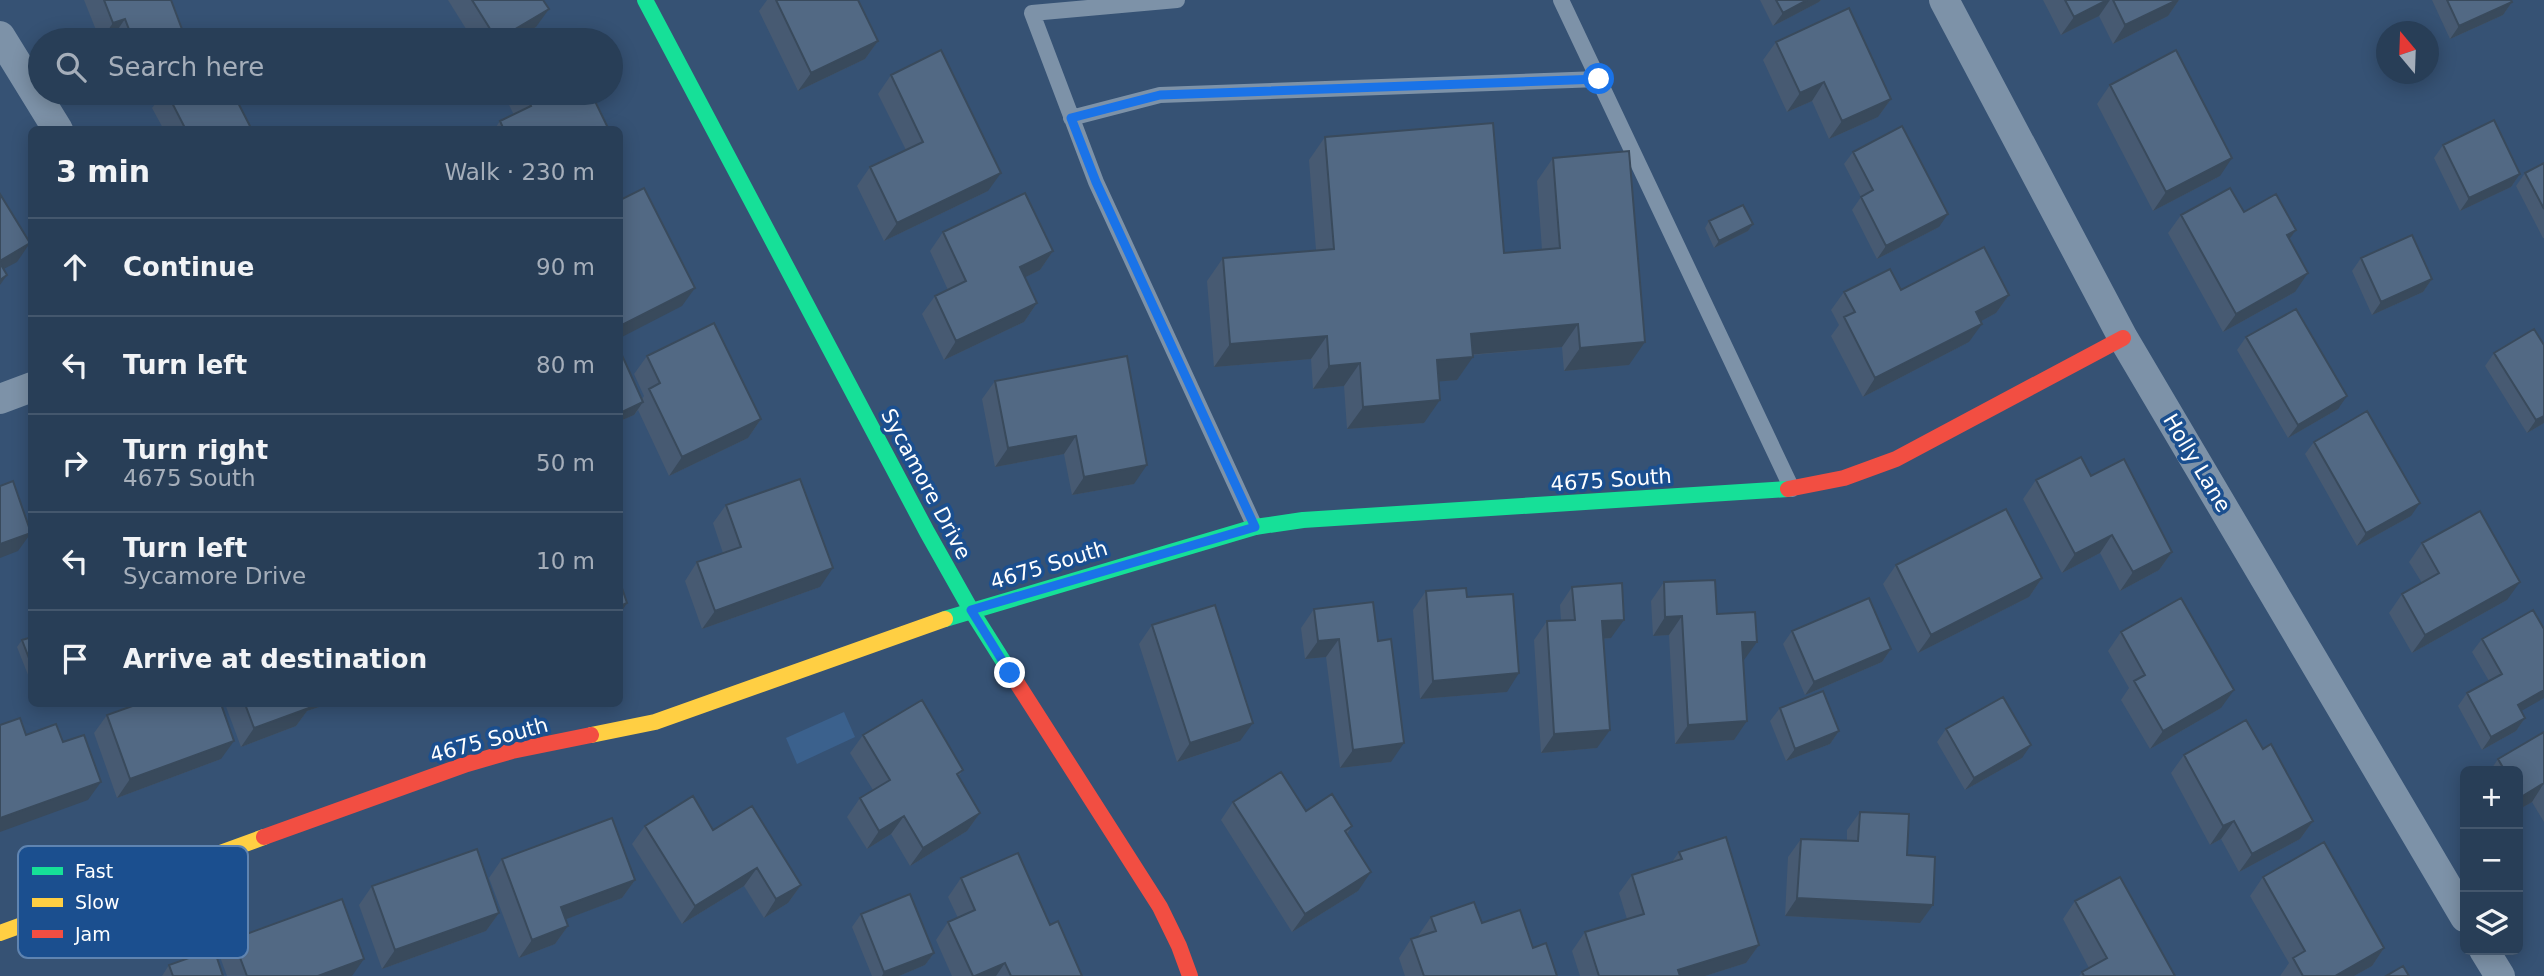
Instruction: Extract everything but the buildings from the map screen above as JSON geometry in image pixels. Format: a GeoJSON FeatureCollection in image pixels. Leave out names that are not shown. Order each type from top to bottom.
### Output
{"type":"FeatureCollection","features":[{"type":"Feature","properties":{"kind":"street","name":"Sycamore Drive"},"geometry":{"type":"LineString","coordinates":[[645,0],[920,519],[971,610],[1160,907],[1190,976]]}},
{"type":"Feature","properties":{"kind":"street","name":"Holly Lane"},"geometry":{"type":"LineString","coordinates":[[1944,0],[2123,338],[2460,909]]}},
{"type":"Feature","properties":{"kind":"street"},"geometry":{"type":"LineString","coordinates":[[0,36],[28,81]]}},
{"type":"Feature","properties":{"kind":"street"},"geometry":{"type":"LineString","coordinates":[[43,105],[56,126]]}},
{"type":"Feature","properties":{"kind":"street","name":"4675 South"},"geometry":{"type":"LineString","coordinates":[[240,846],[467,764],[512,751],[655,722],[971,610],[1255,527],[1303,520],[1792,489],[1844,478],[1896,459],[2123,338]]}},
{"type":"Feature","properties":{"kind":"street"},"geometry":{"type":"LineString","coordinates":[[0,399],[28,388]]}},
{"type":"Feature","properties":{"kind":"street","name":"4675 South"},"geometry":{"type":"LineString","coordinates":[[0,933],[18,926]]}},
{"type":"Feature","properties":{"kind":"street"},"geometry":{"type":"LineString","coordinates":[[2487,955],[2500,976]]}},
{"type":"Feature","properties":{"kind":"lane"},"geometry":{"type":"LineString","coordinates":[[1177,0],[1032,13],[1096,182],[1255,527]]}},
{"type":"Feature","properties":{"kind":"lane"},"geometry":{"type":"LineString","coordinates":[[1561,0],[1792,489]]}},
{"type":"Feature","properties":{"kind":"lane"},"geometry":{"type":"LineString","coordinates":[[1071,118],[1160,95],[1599,79]]}},
{"type":"Feature","properties":{"kind":"water"},"geometry":{"type":"Polygon","coordinates":[[[844,712],[855,737],[797,764],[786,738],[844,712]]]}},
{"type":"Feature","properties":{"kind":"traffic: fast"},"geometry":{"type":"LineString","coordinates":[[645,0],[927,532],[971,610],[1017,683]]}},
{"type":"Feature","properties":{"kind":"traffic: fast"},"geometry":{"type":"LineString","coordinates":[[945,619],[1255,527],[1303,520],[1788,489]]}},
{"type":"Feature","properties":{"kind":"traffic: slow"},"geometry":{"type":"LineString","coordinates":[[591,735],[655,722],[945,619]]}},
{"type":"Feature","properties":{"kind":"traffic: slow"},"geometry":{"type":"LineString","coordinates":[[239,846],[264,837]]}},
{"type":"Feature","properties":{"kind":"traffic: slow"},"geometry":{"type":"LineString","coordinates":[[0,933],[18,926]]}},
{"type":"Feature","properties":{"kind":"traffic: jam"},"geometry":{"type":"LineString","coordinates":[[1788,489],[1844,478],[1896,459],[2123,338]]}},
{"type":"Feature","properties":{"kind":"traffic: jam"},"geometry":{"type":"LineString","coordinates":[[1017,683],[1160,907],[1190,976]]}},
{"type":"Feature","properties":{"kind":"traffic: jam"},"geometry":{"type":"LineString","coordinates":[[264,837],[467,764],[512,751],[591,735]]}},
{"type":"Feature","properties":{"kind":"route"},"geometry":{"type":"LineString","coordinates":[[1010,673],[971,610],[1255,527],[1096,182],[1071,118],[1160,95],[1599,79]]}}]}
